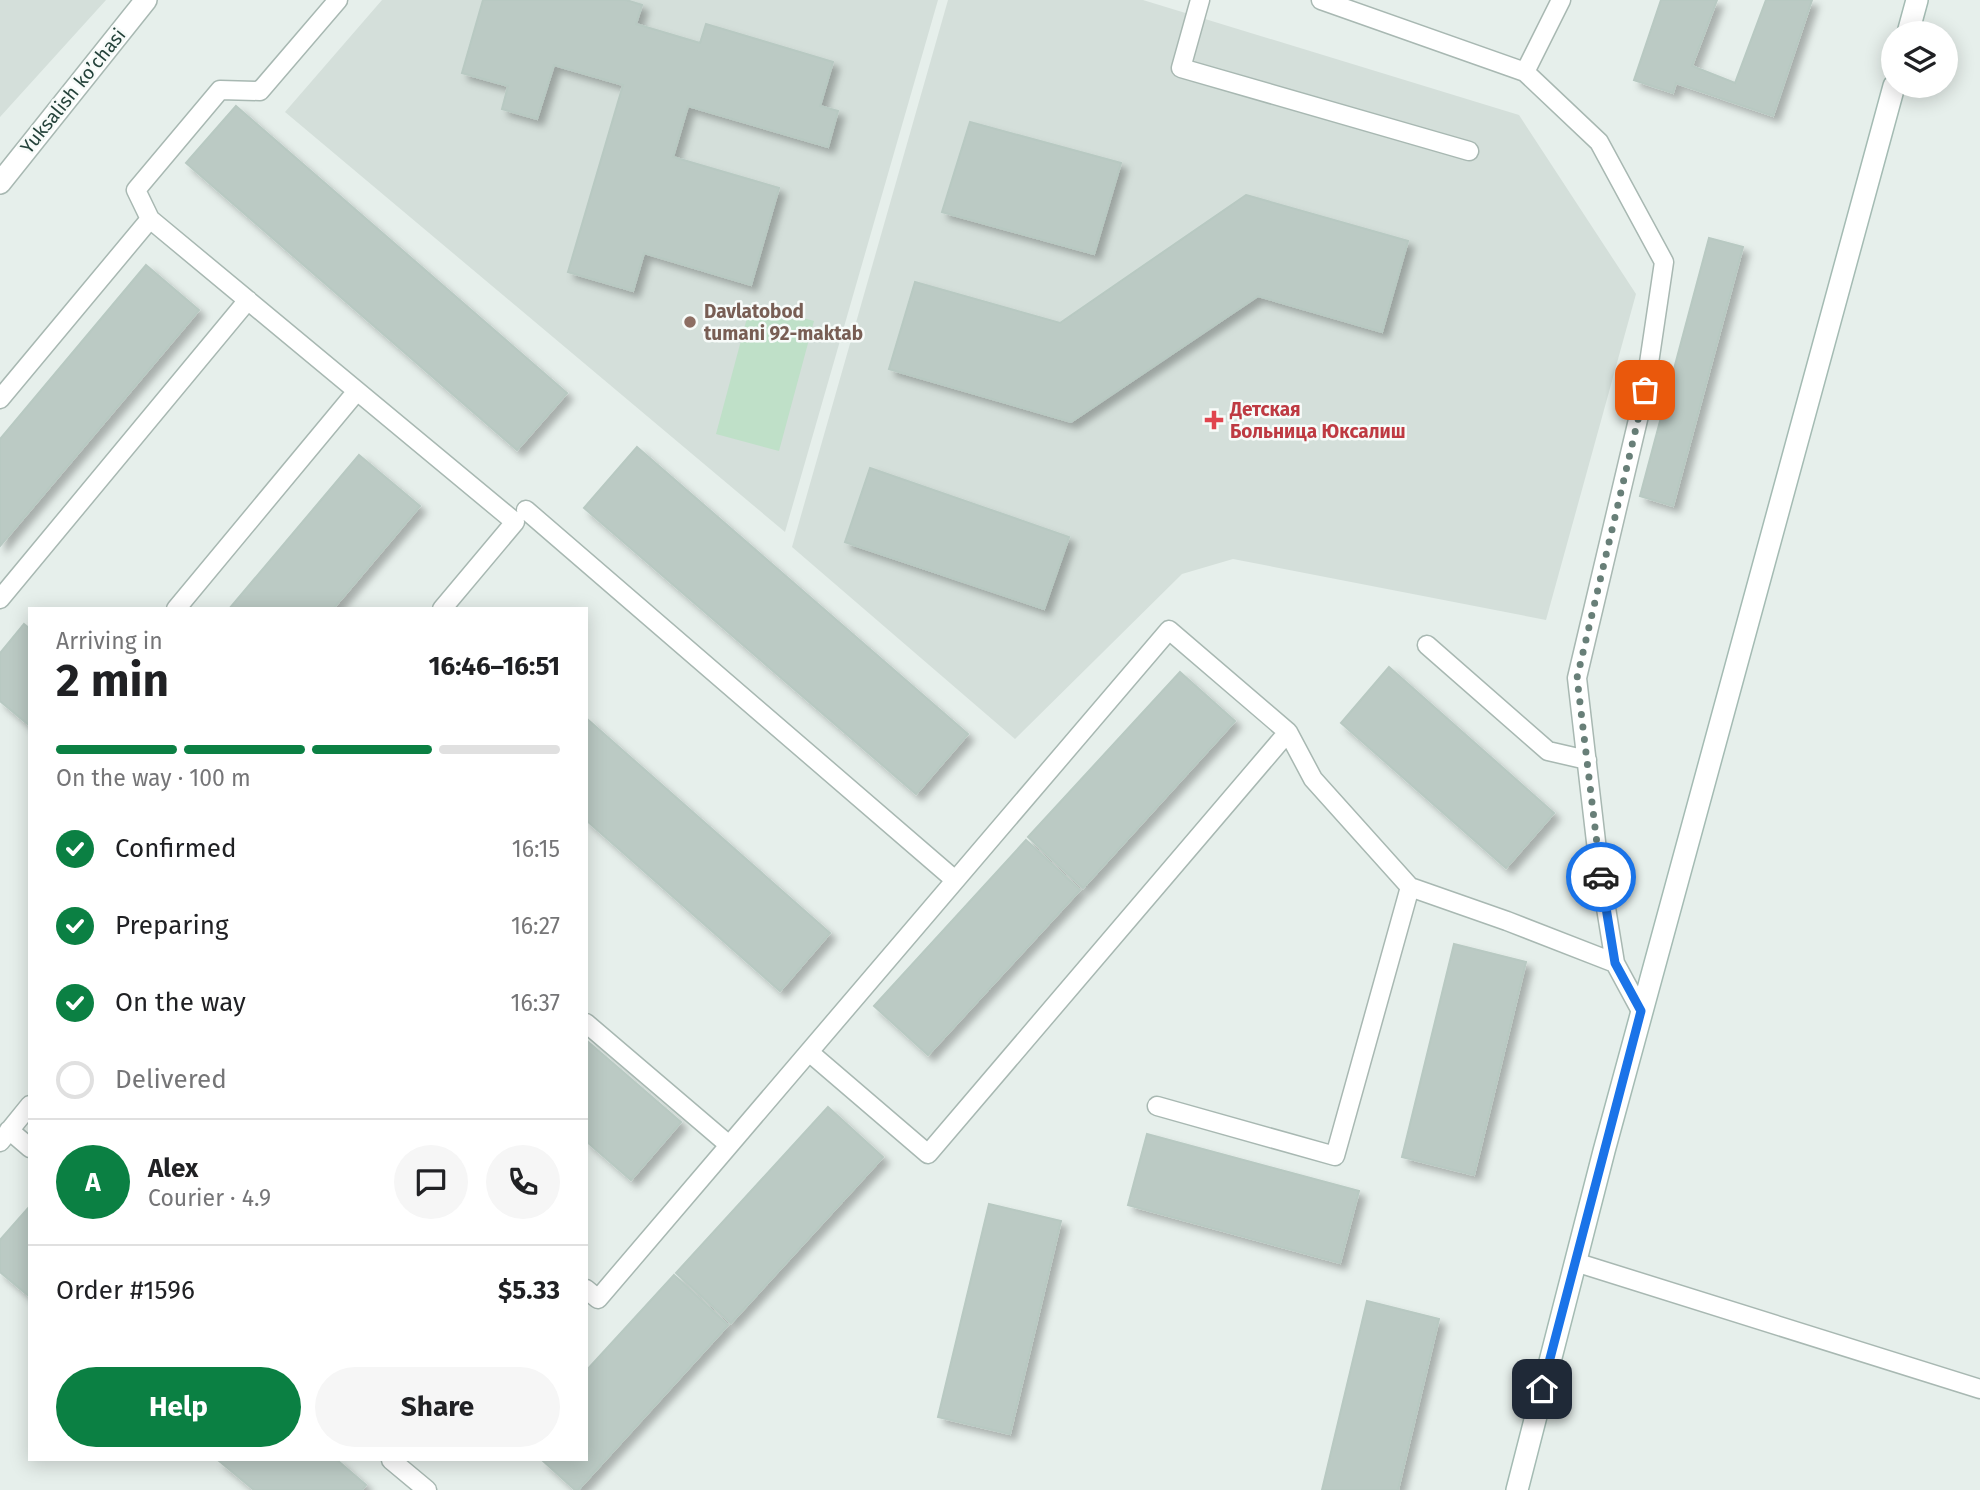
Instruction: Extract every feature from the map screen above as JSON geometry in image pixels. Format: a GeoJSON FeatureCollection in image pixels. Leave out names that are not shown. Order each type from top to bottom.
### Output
{"type":"FeatureCollection","features":[{"type":"Feature","properties":{"kind":"main road","name":"Yuksalish ko’chasi"},"geometry":{"type":"LineString","coordinates":[[0,183],[146,0]]}},
{"type":"Feature","properties":{"kind":"main road"},"geometry":{"type":"LineString","coordinates":[[1911,21],[1917,0]]}},
{"type":"Feature","properties":{"kind":"main road"},"geometry":{"type":"LineString","coordinates":[[1517,1490],[1641,1011],[1891,98]]}},
{"type":"Feature","properties":{"kind":"lane"},"geometry":{"type":"LineString","coordinates":[[338,0],[260,92],[220,90],[136,190],[150,219],[514,522],[444,607]]}},
{"type":"Feature","properties":{"kind":"lane"},"geometry":{"type":"LineString","coordinates":[[1200,0],[1181,68],[1469,151]]}},
{"type":"Feature","properties":{"kind":"lane"},"geometry":{"type":"LineString","coordinates":[[1321,0],[1525,72],[1600,142],[1664,262],[1645,390],[1577,678],[1598,859],[1615,963],[1641,1011]]}},
{"type":"Feature","properties":{"kind":"lane"},"geometry":{"type":"LineString","coordinates":[[1525,72],[1562,0]]}},
{"type":"Feature","properties":{"kind":"lane"},"geometry":{"type":"LineString","coordinates":[[0,399],[150,219]]}},
{"type":"Feature","properties":{"kind":"lane"},"geometry":{"type":"LineString","coordinates":[[0,599],[248,300]]}},
{"type":"Feature","properties":{"kind":"lane"},"geometry":{"type":"LineString","coordinates":[[178,607],[357,391]]}},
{"type":"Feature","properties":{"kind":"lane"},"geometry":{"type":"LineString","coordinates":[[526,510],[955,880]]}},
{"type":"Feature","properties":{"kind":"lane"},"geometry":{"type":"LineString","coordinates":[[588,1291],[598,1299],[1169,630],[1288,732],[1313,779],[1410,887],[1507,920],[1615,963]]}},
{"type":"Feature","properties":{"kind":"lane"},"geometry":{"type":"LineString","coordinates":[[1427,645],[1548,751],[1587,760]]}},
{"type":"Feature","properties":{"kind":"lane"},"geometry":{"type":"LineString","coordinates":[[809,1052],[928,1154],[1288,732]]}},
{"type":"Feature","properties":{"kind":"lane"},"geometry":{"type":"LineString","coordinates":[[1157,1106],[1335,1156],[1410,887]]}},
{"type":"Feature","properties":{"kind":"lane"},"geometry":{"type":"LineString","coordinates":[[588,1025],[729,1145]]}},
{"type":"Feature","properties":{"kind":"lane"},"geometry":{"type":"LineString","coordinates":[[28,1107],[5,1136],[28,1147]]}},
{"type":"Feature","properties":{"kind":"lane"},"geometry":{"type":"LineString","coordinates":[[1575,1262],[1980,1389]]}},
{"type":"Feature","properties":{"kind":"lane"},"geometry":{"type":"LineString","coordinates":[[392,1461],[427,1490]]}},
{"type":"Feature","properties":{"kind":"shaded area"},"geometry":{"type":"Polygon","coordinates":[[[0,0],[106,0],[0,117],[0,0]]]}},
{"type":"Feature","properties":{"kind":"shaded area","name":"Davlatobod tumani 92-maktab"},"geometry":{"type":"Polygon","coordinates":[[[382,0],[938,0],[785,532],[285,112],[382,0]]]}},
{"type":"Feature","properties":{"kind":"shaded area","name":"Детская Больница Юксалиш"},"geometry":{"type":"Polygon","coordinates":[[[948,0],[1143,0],[1519,115],[1636,294],[1546,620],[1233,559],[1182,574],[1015,739],[792,547],[948,0]]]}},
{"type":"Feature","properties":{"kind":"green space"},"geometry":{"type":"Polygon","coordinates":[[[751,303],[814,321],[779,451],[716,434],[751,303]]]}},
{"type":"Feature","properties":{"kind":"building"},"geometry":{"type":"Polygon","coordinates":[[[483,0],[626,0],[642,5],[636,24],[700,43],[706,24],[833,62],[820,106],[838,111],[828,147],[688,106],[673,157],[779,188],[751,285],[644,253],[633,291],[568,272],[623,85],[554,65],[537,119],[502,109],[508,86],[462,73],[483,0]]]}},
{"type":"Feature","properties":{"kind":"building"},"geometry":{"type":"Polygon","coordinates":[[[1661,0],[1717,0],[1692,66],[1735,83],[1766,0],[1812,0],[1773,116],[1676,83],[1673,93],[1634,80],[1661,0]]]}},
{"type":"Feature","properties":{"kind":"building"},"geometry":{"type":"Polygon","coordinates":[[[236,106],[567,393],[517,450],[186,163],[236,106]]]}},
{"type":"Feature","properties":{"kind":"building"},"geometry":{"type":"Polygon","coordinates":[[[970,122],[1121,163],[1094,254],[942,212],[970,122]]]}},
{"type":"Feature","properties":{"kind":"building"},"geometry":{"type":"Polygon","coordinates":[[[1246,195],[1408,241],[1382,332],[1258,296],[1071,422],[889,369],[915,282],[1060,323],[1246,195]]]}},
{"type":"Feature","properties":{"kind":"building"},"geometry":{"type":"Polygon","coordinates":[[[1709,238],[1743,247],[1673,506],[1640,496],[1709,238]]]}},
{"type":"Feature","properties":{"kind":"building"},"geometry":{"type":"Polygon","coordinates":[[[146,265],[199,310],[0,546],[0,439],[146,265]]]}},
{"type":"Feature","properties":{"kind":"building"},"geometry":{"type":"Polygon","coordinates":[[[637,447],[968,734],[916,794],[584,508],[637,447]]]}},
{"type":"Feature","properties":{"kind":"building"},"geometry":{"type":"Polygon","coordinates":[[[359,455],[420,506],[335,607],[231,607],[359,455]]]}},
{"type":"Feature","properties":{"kind":"building"},"geometry":{"type":"Polygon","coordinates":[[[870,468],[1069,537],[1044,609],[845,542],[870,468]]]}},
{"type":"Feature","properties":{"kind":"building"},"geometry":{"type":"Polygon","coordinates":[[[24,624],[28,627],[28,724],[0,701],[0,653],[24,624]]]}},
{"type":"Feature","properties":{"kind":"building"},"geometry":{"type":"Polygon","coordinates":[[[1389,667],[1554,813],[1506,868],[1341,723],[1389,667]]]}},
{"type":"Feature","properties":{"kind":"building"},"geometry":{"type":"Polygon","coordinates":[[[1180,672],[1235,721],[1083,888],[1028,837],[1180,672]]]}},
{"type":"Feature","properties":{"kind":"building"},"geometry":{"type":"Polygon","coordinates":[[[588,720],[830,933],[780,991],[588,822],[588,720]]]}},
{"type":"Feature","properties":{"kind":"building"},"geometry":{"type":"Polygon","coordinates":[[[1026,840],[1080,890],[928,1055],[874,1006],[1026,840]]]}},
{"type":"Feature","properties":{"kind":"building"},"geometry":{"type":"Polygon","coordinates":[[[1454,944],[1526,962],[1474,1175],[1402,1157],[1454,944]]]}},
{"type":"Feature","properties":{"kind":"building"},"geometry":{"type":"Polygon","coordinates":[[[588,1042],[681,1122],[631,1180],[588,1143],[588,1042]]]}},
{"type":"Feature","properties":{"kind":"building"},"geometry":{"type":"Polygon","coordinates":[[[828,1107],[883,1157],[731,1323],[676,1273],[828,1107]]]}},
{"type":"Feature","properties":{"kind":"building"},"geometry":{"type":"Polygon","coordinates":[[[1147,1134],[1359,1191],[1340,1263],[1128,1205],[1147,1134]]]}},
{"type":"Feature","properties":{"kind":"building"},"geometry":{"type":"Polygon","coordinates":[[[989,1204],[1061,1221],[1010,1434],[938,1417],[989,1204]]]}},
{"type":"Feature","properties":{"kind":"building"},"geometry":{"type":"Polygon","coordinates":[[[28,1208],[28,1295],[0,1272],[0,1240],[28,1208]]]}},
{"type":"Feature","properties":{"kind":"building"},"geometry":{"type":"Polygon","coordinates":[[[674,1275],[728,1325],[578,1490],[575,1490],[543,1461],[588,1461],[588,1369],[674,1275]]]}},
{"type":"Feature","properties":{"kind":"building"},"geometry":{"type":"Polygon","coordinates":[[[1367,1301],[1439,1319],[1398,1490],[1322,1490],[1367,1301]]]}},
{"type":"Feature","properties":{"kind":"building"},"geometry":{"type":"Polygon","coordinates":[[[219,1461],[338,1461],[366,1485],[362,1490],[254,1490],[219,1461]]]}},
{"type":"Feature","properties":{"kind":"way so far"},"geometry":{"type":"LineString","coordinates":[[1601,877],[1577,678],[1645,390]]}},
{"type":"Feature","properties":{"kind":"place","name":"Davlatobod tumani 92-maktab"},"geometry":{"type":"Point","coordinates":[690,322]}},
{"type":"Feature","properties":{"kind":"place","name":"Детская Больница Юксалиш"},"geometry":{"type":"Point","coordinates":[1214,420]}},
{"type":"Feature","properties":{"kind":"route"},"geometry":{"type":"LineString","coordinates":[[1542,1389],[1641,1011],[1615,963],[1601,877]]}}]}
